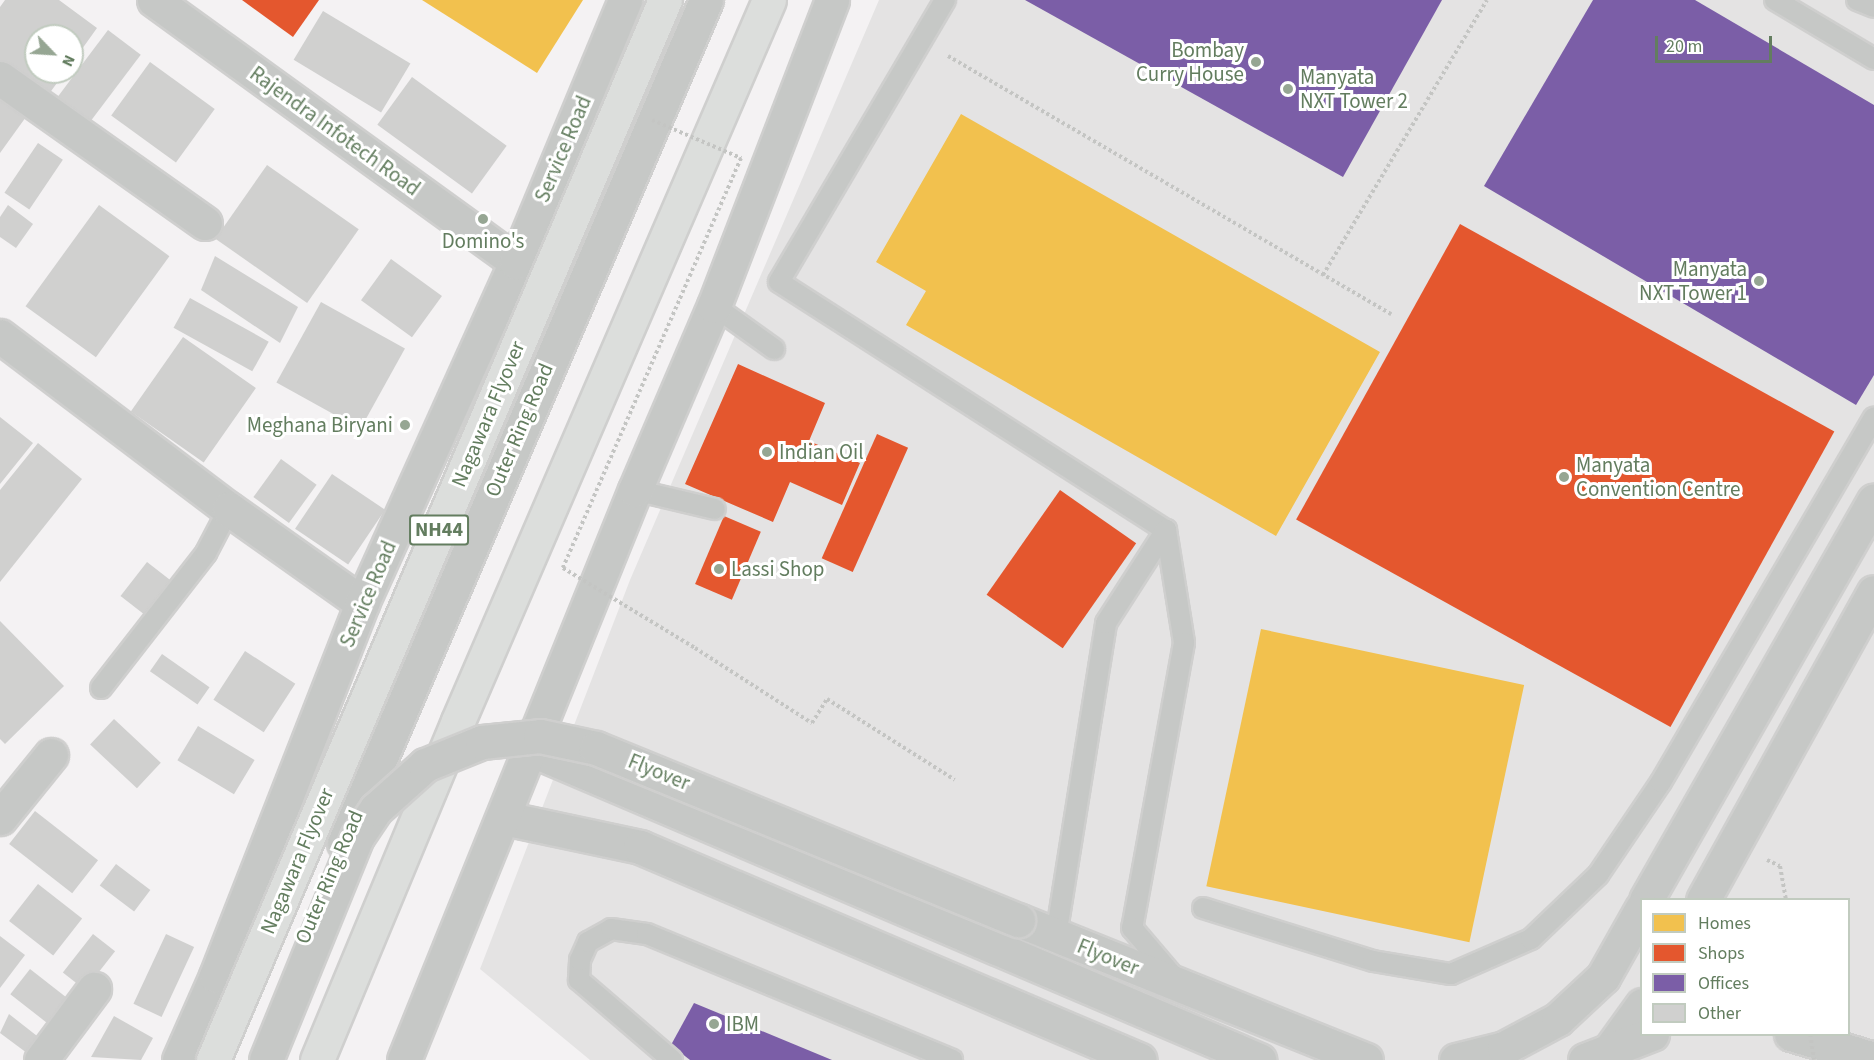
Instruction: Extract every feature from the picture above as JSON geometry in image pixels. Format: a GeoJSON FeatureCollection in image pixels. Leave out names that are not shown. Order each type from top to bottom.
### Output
{"type":"FeatureCollection","features":[{"type":"Feature","properties":{"kind":"highway","name":"Nagawara Flyover"},"geometry":{"type":"LineString","coordinates":[[213,1060],[665,0]]}},
{"type":"Feature","properties":{"kind":"highway"},"geometry":{"type":"LineString","coordinates":[[317,1060],[458,721],[768,0]]}},
{"type":"Feature","properties":{"kind":"street","name":"Rajendra Infotech Road"},"geometry":{"type":"LineString","coordinates":[[154,0],[516,262]]}},
{"type":"Feature","properties":{"kind":"street","name":"Service Road"},"geometry":{"type":"LineString","coordinates":[[179,1060],[216,976],[362,603],[516,262],[625,0]]}},
{"type":"Feature","properties":{"kind":"street","name":"Outer Ring Road"},"geometry":{"type":"LineString","coordinates":[[252,1060],[706,0]]}},
{"type":"Feature","properties":{"kind":"street"},"geometry":{"type":"LineString","coordinates":[[404,1060],[635,490],[714,306],[832,0]]}},
{"type":"Feature","properties":{"kind":"street"},"geometry":{"type":"LineString","coordinates":[[0,78],[205,223]]}},
{"type":"Feature","properties":{"kind":"street"},"geometry":{"type":"LineString","coordinates":[[0,336],[229,509],[362,603]]}},
{"type":"Feature","properties":{"kind":"street"},"geometry":{"type":"LineString","coordinates":[[1647,898],[1874,500]]}},
{"type":"Feature","properties":{"kind":"street"},"geometry":{"type":"LineString","coordinates":[[1705,898],[1874,592]]}},
{"type":"Feature","properties":{"kind":"street","name":"Flyover"},"geometry":{"type":"LineString","coordinates":[[266,1060],[357,837],[376,810],[425,765],[482,742],[540,736],[607,752],[1201,996],[1356,1056],[1378,1060]]}},
{"type":"Feature","properties":{"kind":"street"},"geometry":{"type":"LineString","coordinates":[[530,749],[1259,1060]]}},
{"type":"Feature","properties":{"kind":"street"},"geometry":{"type":"LineString","coordinates":[[0,818],[51,755]]}},
{"type":"Feature","properties":{"kind":"street"},"geometry":{"type":"LineString","coordinates":[[504,818],[640,847],[1140,1060]]}},
{"type":"Feature","properties":{"kind":"street"},"geometry":{"type":"LineString","coordinates":[[1456,1060],[1504,1048],[1558,1019],[1603,977],[1640,910]]}},
{"type":"Feature","properties":{"kind":"street"},"geometry":{"type":"LineString","coordinates":[[41,1060],[94,989]]}},
{"type":"Feature","properties":{"kind":"street"},"geometry":{"type":"LineString","coordinates":[[1598,1054],[1640,1006]]}},
{"type":"Feature","properties":{"kind":"street"},"geometry":{"type":"LineString","coordinates":[[1598,1054],[1649,1036]]}},
{"type":"Feature","properties":{"kind":"street"},"geometry":{"type":"LineString","coordinates":[[1794,1036],[1874,1059]]}},
{"type":"Feature","properties":{"kind":"lane"},"geometry":{"type":"LineString","coordinates":[[945,0],[779,282],[1166,530],[1184,643],[1132,928],[1165,969],[1201,996]]}},
{"type":"Feature","properties":{"kind":"lane"},"geometry":{"type":"LineString","coordinates":[[1775,0],[1874,59]]}},
{"type":"Feature","properties":{"kind":"lane"},"geometry":{"type":"LineString","coordinates":[[1857,0],[1874,7]]}},
{"type":"Feature","properties":{"kind":"lane"},"geometry":{"type":"LineString","coordinates":[[714,306],[774,349]]}},
{"type":"Feature","properties":{"kind":"lane"},"geometry":{"type":"LineString","coordinates":[[1203,908],[1373,961],[1451,974],[1531,939],[1598,875],[1661,782],[1874,418]]}},
{"type":"Feature","properties":{"kind":"lane"},"geometry":{"type":"LineString","coordinates":[[635,490],[715,509]]}},
{"type":"Feature","properties":{"kind":"lane"},"geometry":{"type":"LineString","coordinates":[[101,688],[206,553],[229,509]]}},
{"type":"Feature","properties":{"kind":"lane"},"geometry":{"type":"LineString","coordinates":[[1056,936],[1106,622],[1166,530]]}},
{"type":"Feature","properties":{"kind":"lane"},"geometry":{"type":"LineString","coordinates":[[672,1060],[579,980],[579,960],[588,942],[611,929],[647,934],[951,1060]]}},
{"type":"Feature","properties":{"kind":"path"},"geometry":{"type":"LineString","coordinates":[[1323,275],[1487,0]]}},
{"type":"Feature","properties":{"kind":"path"},"geometry":{"type":"LineString","coordinates":[[921,40],[1391,314]]}},
{"type":"Feature","properties":{"kind":"path"},"geometry":{"type":"LineString","coordinates":[[642,116],[741,158],[563,568],[695,648],[812,723],[827,699],[955,780]]}},
{"type":"Feature","properties":{"kind":"path"},"geometry":{"type":"LineString","coordinates":[[1810,1036],[1814,1060]]}},
{"type":"Feature","properties":{"kind":"shaded area"},"geometry":{"type":"Polygon","coordinates":[[[879,0],[1874,0],[1874,1060],[590,1060],[480,969],[630,580],[879,0]]]}},
{"type":"Feature","properties":{"kind":"building: Homes"},"geometry":{"type":"Polygon","coordinates":[[[422,0],[583,0],[537,73],[422,0]]]}},
{"type":"Feature","properties":{"kind":"building: Homes"},"geometry":{"type":"Polygon","coordinates":[[[961,114],[1380,352],[1276,536],[906,325],[926,291],[876,262],[961,114]]]}},
{"type":"Feature","properties":{"kind":"building: Homes"},"geometry":{"type":"Polygon","coordinates":[[[1261,629],[1524,685],[1469,942],[1206,886],[1261,629]]]}},
{"type":"Feature","properties":{"kind":"building: Shops"},"geometry":{"type":"Polygon","coordinates":[[[242,0],[319,0],[293,37],[242,0]]]}},
{"type":"Feature","properties":{"kind":"building: Shops","name":"Manyata Convention Centre"},"geometry":{"type":"Polygon","coordinates":[[[1460,224],[1834,431],[1670,727],[1296,520],[1460,224]]]}},
{"type":"Feature","properties":{"kind":"building: Shops","name":"Indian Oil"},"geometry":{"type":"Polygon","coordinates":[[[738,364],[825,403],[809,441],[860,463],[842,505],[790,482],[773,522],[685,484],[738,364]]]}},
{"type":"Feature","properties":{"kind":"building: Shops"},"geometry":{"type":"Polygon","coordinates":[[[877,434],[908,448],[853,572],[822,558],[877,434]]]}},
{"type":"Feature","properties":{"kind":"building: Shops"},"geometry":{"type":"Polygon","coordinates":[[[1060,490],[1136,543],[1063,648],[987,595],[1060,490]]]}},
{"type":"Feature","properties":{"kind":"building: Shops"},"geometry":{"type":"Polygon","coordinates":[[[724,516],[761,532],[732,600],[695,584],[724,516]]]}},
{"type":"Feature","properties":{"kind":"building: Offices","name":"Manyata NXT Tower 2"},"geometry":{"type":"Polygon","coordinates":[[[1025,0],[1442,0],[1343,177],[1025,0]]]}},
{"type":"Feature","properties":{"kind":"building: Offices","name":"Manyata NXT Tower 1"},"geometry":{"type":"Polygon","coordinates":[[[1593,0],[1695,0],[1874,105],[1874,375],[1856,405],[1484,186],[1593,0]]]}},
{"type":"Feature","properties":{"kind":"building: Offices","name":"IBM"},"geometry":{"type":"Polygon","coordinates":[[[694,1003],[832,1060],[690,1060],[671,1045],[694,1003]]]}},
{"type":"Feature","properties":{"kind":"building: Other"},"geometry":{"type":"Polygon","coordinates":[[[5,0],[59,0],[97,28],[84,46],[84,24],[24,24],[24,82],[0,65],[0,7],[5,0]]]}},
{"type":"Feature","properties":{"kind":"building: Other"},"geometry":{"type":"Polygon","coordinates":[[[323,11],[410,64],[381,112],[294,60],[323,11]]]}},
{"type":"Feature","properties":{"kind":"building: Other"},"geometry":{"type":"Polygon","coordinates":[[[108,30],[141,55],[87,127],[54,102],[67,84],[84,84],[84,62],[108,30]]]}},
{"type":"Feature","properties":{"kind":"building: Other"},"geometry":{"type":"Polygon","coordinates":[[[150,62],[215,109],[176,162],[111,115],[150,62]]]}},
{"type":"Feature","properties":{"kind":"building: Other"},"geometry":{"type":"Polygon","coordinates":[[[412,77],[507,146],[472,194],[377,125],[412,77]]]}},
{"type":"Feature","properties":{"kind":"building: Other"},"geometry":{"type":"Polygon","coordinates":[[[26,84],[56,84],[46,98],[26,84]]]}},
{"type":"Feature","properties":{"kind":"building: Other"},"geometry":{"type":"Polygon","coordinates":[[[0,87],[31,110],[0,153],[0,87]]]}},
{"type":"Feature","properties":{"kind":"building: Other"},"geometry":{"type":"Polygon","coordinates":[[[38,143],[63,160],[29,210],[4,193],[38,143]]]}},
{"type":"Feature","properties":{"kind":"building: Other"},"geometry":{"type":"Polygon","coordinates":[[[267,165],[359,229],[307,303],[215,239],[267,165]]]}},
{"type":"Feature","properties":{"kind":"building: Other"},"geometry":{"type":"Polygon","coordinates":[[[8,205],[33,224],[16,248],[0,237],[0,217],[8,205]]]}},
{"type":"Feature","properties":{"kind":"building: Other"},"geometry":{"type":"Polygon","coordinates":[[[99,205],[169,256],[96,357],[26,306],[99,205]]]}},
{"type":"Feature","properties":{"kind":"building: Other"},"geometry":{"type":"Polygon","coordinates":[[[215,256],[298,307],[280,343],[201,290],[215,256]]]}},
{"type":"Feature","properties":{"kind":"building: Other"},"geometry":{"type":"Polygon","coordinates":[[[391,259],[442,296],[412,337],[361,300],[391,259]]]}},
{"type":"Feature","properties":{"kind":"building: Other"},"geometry":{"type":"Polygon","coordinates":[[[190,298],[269,342],[252,371],[174,328],[190,298]]]}},
{"type":"Feature","properties":{"kind":"building: Other"},"geometry":{"type":"Polygon","coordinates":[[[321,302],[405,349],[360,429],[276,382],[321,302]]]}},
{"type":"Feature","properties":{"kind":"building: Other"},"geometry":{"type":"Polygon","coordinates":[[[183,337],[256,388],[204,463],[131,412],[183,337]]]}},
{"type":"Feature","properties":{"kind":"building: Other"},"geometry":{"type":"Polygon","coordinates":[[[0,417],[33,443],[0,484],[0,417]]]}},
{"type":"Feature","properties":{"kind":"building: Other"},"geometry":{"type":"Polygon","coordinates":[[[38,443],[82,479],[0,582],[0,490],[38,443]]]}},
{"type":"Feature","properties":{"kind":"building: Other"},"geometry":{"type":"Polygon","coordinates":[[[281,459],[317,485],[289,523],[253,497],[281,459]]]}},
{"type":"Feature","properties":{"kind":"building: Other"},"geometry":{"type":"Polygon","coordinates":[[[332,474],[385,510],[348,565],[295,529],[332,474]]]}},
{"type":"Feature","properties":{"kind":"building: Other"},"geometry":{"type":"Polygon","coordinates":[[[147,562],[170,580],[143,614],[121,596],[147,562]]]}},
{"type":"Feature","properties":{"kind":"building: Other"},"geometry":{"type":"Polygon","coordinates":[[[0,621],[64,686],[5,744],[0,739],[0,621]]]}},
{"type":"Feature","properties":{"kind":"building: Other"},"geometry":{"type":"Polygon","coordinates":[[[245,651],[295,684],[264,732],[213,700],[245,651]]]}},
{"type":"Feature","properties":{"kind":"building: Other"},"geometry":{"type":"Polygon","coordinates":[[[162,654],[210,687],[197,704],[150,671],[162,654]]]}},
{"type":"Feature","properties":{"kind":"building: Other"},"geometry":{"type":"Polygon","coordinates":[[[114,719],[161,763],[137,788],[90,745],[114,719]]]}},
{"type":"Feature","properties":{"kind":"building: Other"},"geometry":{"type":"Polygon","coordinates":[[[198,726],[255,760],[234,794],[177,760],[198,726]]]}},
{"type":"Feature","properties":{"kind":"building: Other"},"geometry":{"type":"Polygon","coordinates":[[[35,811],[98,860],[72,893],[9,844],[35,811]]]}},
{"type":"Feature","properties":{"kind":"building: Other"},"geometry":{"type":"Polygon","coordinates":[[[116,864],[150,890],[134,911],[100,886],[116,864]]]}},
{"type":"Feature","properties":{"kind":"building: Other"},"geometry":{"type":"Polygon","coordinates":[[[38,884],[82,918],[53,956],[9,921],[38,884]]]}},
{"type":"Feature","properties":{"kind":"building: Other"},"geometry":{"type":"Polygon","coordinates":[[[93,934],[115,951],[85,990],[63,973],[93,934]]]}},
{"type":"Feature","properties":{"kind":"building: Other"},"geometry":{"type":"Polygon","coordinates":[[[166,934],[194,947],[162,1017],[133,1004],[166,934]]]}},
{"type":"Feature","properties":{"kind":"building: Other"},"geometry":{"type":"Polygon","coordinates":[[[0,936],[25,955],[0,988],[0,936]]]}},
{"type":"Feature","properties":{"kind":"building: Other"},"geometry":{"type":"Polygon","coordinates":[[[30,969],[74,1003],[54,1029],[10,994],[30,969]]]}},
{"type":"Feature","properties":{"kind":"building: Other"},"geometry":{"type":"Polygon","coordinates":[[[9,1014],[46,1043],[35,1059],[0,1033],[9,1014]]]}},
{"type":"Feature","properties":{"kind":"building: Other"},"geometry":{"type":"Polygon","coordinates":[[[114,1016],[153,1038],[141,1060],[91,1057],[114,1016]]]}},
{"type":"Feature","properties":{"kind":"place","name":"Bombay Curry House"},"geometry":{"type":"Point","coordinates":[1256,62]}},
{"type":"Feature","properties":{"kind":"place","name":"Manyata NXT Tower 2"},"geometry":{"type":"Point","coordinates":[1288,89]}},
{"type":"Feature","properties":{"kind":"place","name":"Domino's"},"geometry":{"type":"Point","coordinates":[483,219]}},
{"type":"Feature","properties":{"kind":"place","name":"Manyata NXT Tower 1"},"geometry":{"type":"Point","coordinates":[1759,281]}},
{"type":"Feature","properties":{"kind":"place","name":"Meghana Biryani"},"geometry":{"type":"Point","coordinates":[405,425]}},
{"type":"Feature","properties":{"kind":"place","name":"Indian Oil"},"geometry":{"type":"Point","coordinates":[767,452]}},
{"type":"Feature","properties":{"kind":"place","name":"Manyata Convention Centre"},"geometry":{"type":"Point","coordinates":[1564,477]}},
{"type":"Feature","properties":{"kind":"place","name":"Lassi Shop"},"geometry":{"type":"Point","coordinates":[719,569]}},
{"type":"Feature","properties":{"kind":"place","name":"IBM"},"geometry":{"type":"Point","coordinates":[714,1024]}}]}
